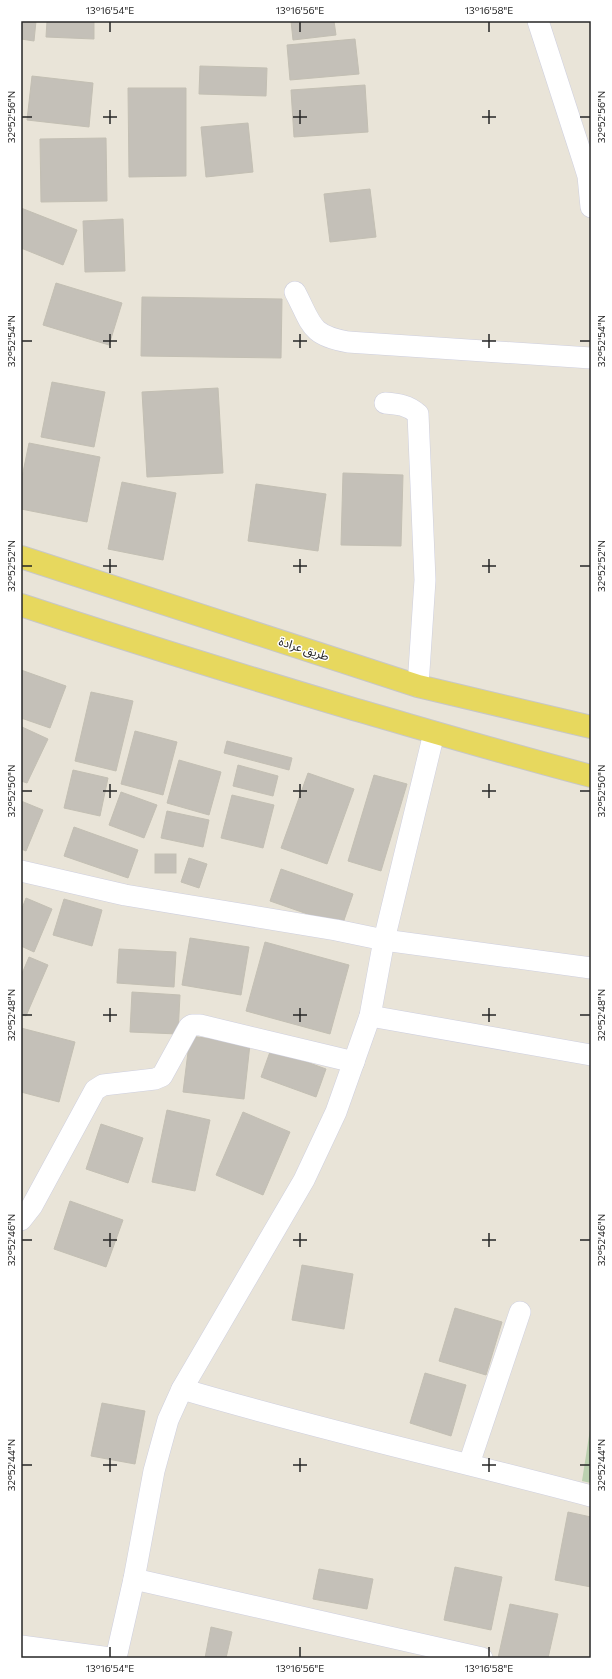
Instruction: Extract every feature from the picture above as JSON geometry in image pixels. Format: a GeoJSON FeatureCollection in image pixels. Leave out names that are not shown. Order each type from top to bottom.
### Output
{"type":"FeatureCollection","features":[{"type":"Feature","properties":{"kind":"main road","name":"طريق عرادة"},"geometry":{"type":"LineString","coordinates":[[21,557],[418,686],[591,727]]}},
{"type":"Feature","properties":{"kind":"main road"},"geometry":{"type":"LineString","coordinates":[[21,605],[183,658],[434,733],[528,760],[591,776]]}},
{"type":"Feature","properties":{"kind":"street"},"geometry":{"type":"LineString","coordinates":[[538,21],[588,176],[591,207]]}},
{"type":"Feature","properties":{"kind":"street"},"geometry":{"type":"LineString","coordinates":[[295,292],[314,329],[330,338],[348,342],[591,358]]}},
{"type":"Feature","properties":{"kind":"street"},"geometry":{"type":"LineString","coordinates":[[385,403],[405,405],[412,408],[418,414],[425,580],[418,686]]}},
{"type":"Feature","properties":{"kind":"street"},"geometry":{"type":"LineString","coordinates":[[116,1658],[134,1579],[154,1471],[168,1420],[182,1389],[304,1180],[336,1112],[370,1016],[384,940],[434,733]]}},
{"type":"Feature","properties":{"kind":"street"},"geometry":{"type":"LineString","coordinates":[[21,871],[125,895],[336,930],[384,940],[591,968]]}},
{"type":"Feature","properties":{"kind":"street"},"geometry":{"type":"LineString","coordinates":[[370,1016],[591,1055]]}},
{"type":"Feature","properties":{"kind":"street"},"geometry":{"type":"LineString","coordinates":[[21,1220],[32,1206],[95,1090],[103,1084],[155,1079],[162,1076],[189,1028],[192,1026],[200,1025],[354,1062]]}},
{"type":"Feature","properties":{"kind":"street"},"geometry":{"type":"LineString","coordinates":[[470,1464],[520,1312]]}},
{"type":"Feature","properties":{"kind":"street"},"geometry":{"type":"LineString","coordinates":[[182,1389],[266,1414],[470,1464],[591,1496]]}},
{"type":"Feature","properties":{"kind":"street"},"geometry":{"type":"LineString","coordinates":[[134,1579],[482,1658]]}},
{"type":"Feature","properties":{"kind":"street"},"geometry":{"type":"LineString","coordinates":[[21,1646],[110,1658]]}},
{"type":"Feature","properties":{"kind":"green space"},"geometry":{"type":"Polygon","coordinates":[[[591,1423],[591,1483],[582,1481],[591,1423]]]}},
{"type":"Feature","properties":{"kind":"building"},"geometry":{"type":"Polygon","coordinates":[[[21,21],[36,21],[34,41],[21,39],[21,21]]]}},
{"type":"Feature","properties":{"kind":"building"},"geometry":{"type":"Polygon","coordinates":[[[47,21],[94,21],[94,39],[46,37],[47,21]]]}},
{"type":"Feature","properties":{"kind":"building"},"geometry":{"type":"Polygon","coordinates":[[[291,21],[334,21],[336,35],[293,40],[291,21]]]}},
{"type":"Feature","properties":{"kind":"building"},"geometry":{"type":"Polygon","coordinates":[[[355,39],[359,74],[290,80],[287,45],[355,39]]]}},
{"type":"Feature","properties":{"kind":"building"},"geometry":{"type":"Polygon","coordinates":[[[200,66],[267,68],[266,96],[199,94],[200,66]]]}},
{"type":"Feature","properties":{"kind":"building"},"geometry":{"type":"Polygon","coordinates":[[[32,76],[93,83],[89,127],[27,120],[32,76]]]}},
{"type":"Feature","properties":{"kind":"building"},"geometry":{"type":"Polygon","coordinates":[[[365,85],[368,132],[294,137],[291,90],[365,85]]]}},
{"type":"Feature","properties":{"kind":"building"},"geometry":{"type":"Polygon","coordinates":[[[128,88],[186,88],[186,176],[129,177],[128,88]]]}},
{"type":"Feature","properties":{"kind":"building"},"geometry":{"type":"Polygon","coordinates":[[[248,123],[253,172],[206,177],[201,127],[248,123]]]}},
{"type":"Feature","properties":{"kind":"building"},"geometry":{"type":"Polygon","coordinates":[[[106,138],[107,201],[41,202],[40,139],[106,138]]]}},
{"type":"Feature","properties":{"kind":"building"},"geometry":{"type":"Polygon","coordinates":[[[370,189],[376,237],[330,242],[324,194],[370,189]]]}},
{"type":"Feature","properties":{"kind":"building"},"geometry":{"type":"Polygon","coordinates":[[[21,208],[77,230],[63,265],[21,248],[21,208]]]}},
{"type":"Feature","properties":{"kind":"building"},"geometry":{"type":"Polygon","coordinates":[[[123,219],[125,271],[85,272],[83,221],[123,219]]]}},
{"type":"Feature","properties":{"kind":"building"},"geometry":{"type":"Polygon","coordinates":[[[56,283],[122,303],[109,345],[43,325],[56,283]]]}},
{"type":"Feature","properties":{"kind":"building"},"geometry":{"type":"Polygon","coordinates":[[[142,297],[282,299],[281,358],[141,356],[142,297]]]}},
{"type":"Feature","properties":{"kind":"building"},"geometry":{"type":"Polygon","coordinates":[[[52,382],[105,392],[94,447],[41,437],[52,382]]]}},
{"type":"Feature","properties":{"kind":"building"},"geometry":{"type":"Polygon","coordinates":[[[218,388],[223,473],[147,477],[142,392],[218,388]]]}},
{"type":"Feature","properties":{"kind":"building"},"geometry":{"type":"Polygon","coordinates":[[[29,443],[100,457],[87,522],[21,509],[21,482],[29,443]]]}},
{"type":"Feature","properties":{"kind":"building"},"geometry":{"type":"Polygon","coordinates":[[[343,473],[403,475],[401,546],[341,545],[343,473]]]}},
{"type":"Feature","properties":{"kind":"building"},"geometry":{"type":"Polygon","coordinates":[[[122,482],[176,493],[163,560],[108,549],[122,482]]]}},
{"type":"Feature","properties":{"kind":"building"},"geometry":{"type":"Polygon","coordinates":[[[256,484],[326,494],[318,551],[248,541],[256,484]]]}},
{"type":"Feature","properties":{"kind":"building"},"geometry":{"type":"Polygon","coordinates":[[[21,670],[66,686],[50,728],[21,718],[21,670]]]}},
{"type":"Feature","properties":{"kind":"building"},"geometry":{"type":"Polygon","coordinates":[[[91,692],[133,701],[116,771],[75,761],[91,692]]]}},
{"type":"Feature","properties":{"kind":"building"},"geometry":{"type":"Polygon","coordinates":[[[22,727],[48,739],[27,783],[21,781],[22,727]]]}},
{"type":"Feature","properties":{"kind":"building"},"geometry":{"type":"Polygon","coordinates":[[[135,731],[177,742],[163,795],[121,784],[135,731]]]}},
{"type":"Feature","properties":{"kind":"building"},"geometry":{"type":"Polygon","coordinates":[[[227,741],[292,758],[289,770],[224,753],[227,741]]]}},
{"type":"Feature","properties":{"kind":"building"},"geometry":{"type":"Polygon","coordinates":[[[179,760],[221,772],[209,815],[167,803],[179,760]]]}},
{"type":"Feature","properties":{"kind":"building"},"geometry":{"type":"Polygon","coordinates":[[[238,765],[278,776],[273,796],[233,786],[238,765]]]}},
{"type":"Feature","properties":{"kind":"building"},"geometry":{"type":"Polygon","coordinates":[[[73,770],[108,778],[100,816],[64,808],[73,770]]]}},
{"type":"Feature","properties":{"kind":"building"},"geometry":{"type":"Polygon","coordinates":[[[308,773],[354,789],[327,864],[281,848],[308,773]]]}},
{"type":"Feature","properties":{"kind":"building"},"geometry":{"type":"Polygon","coordinates":[[[374,775],[407,784],[381,871],[348,861],[374,775]]]}},
{"type":"Feature","properties":{"kind":"building"},"geometry":{"type":"Polygon","coordinates":[[[121,792],[157,805],[144,838],[109,825],[121,792]]]}},
{"type":"Feature","properties":{"kind":"building"},"geometry":{"type":"Polygon","coordinates":[[[232,795],[274,805],[263,848],[221,838],[232,795]]]}},
{"type":"Feature","properties":{"kind":"building"},"geometry":{"type":"Polygon","coordinates":[[[21,801],[43,810],[26,851],[21,849],[21,801]]]}},
{"type":"Feature","properties":{"kind":"building"},"geometry":{"type":"Polygon","coordinates":[[[167,811],[209,820],[203,847],[161,838],[167,811]]]}},
{"type":"Feature","properties":{"kind":"building"},"geometry":{"type":"Polygon","coordinates":[[[74,827],[138,850],[128,878],[64,856],[74,827]]]}},
{"type":"Feature","properties":{"kind":"building"},"geometry":{"type":"Polygon","coordinates":[[[155,854],[176,854],[176,873],[155,873],[155,854]]]}},
{"type":"Feature","properties":{"kind":"building"},"geometry":{"type":"Polygon","coordinates":[[[189,858],[207,864],[199,888],[181,882],[189,858]]]}},
{"type":"Feature","properties":{"kind":"building"},"geometry":{"type":"Polygon","coordinates":[[[281,869],[353,894],[342,926],[270,901],[281,869]]]}},
{"type":"Feature","properties":{"kind":"building"},"geometry":{"type":"Polygon","coordinates":[[[26,898],[52,909],[34,952],[21,946],[21,911],[26,898]]]}},
{"type":"Feature","properties":{"kind":"building"},"geometry":{"type":"Polygon","coordinates":[[[64,899],[102,910],[92,946],[53,935],[64,899]]]}},
{"type":"Feature","properties":{"kind":"building"},"geometry":{"type":"Polygon","coordinates":[[[190,938],[249,947],[241,995],[182,985],[190,938]]]}},
{"type":"Feature","properties":{"kind":"building"},"geometry":{"type":"Polygon","coordinates":[[[265,942],[349,965],[330,1034],[246,1011],[265,942]]]}},
{"type":"Feature","properties":{"kind":"building"},"geometry":{"type":"Polygon","coordinates":[[[119,949],[176,952],[174,987],[117,983],[119,949]]]}},
{"type":"Feature","properties":{"kind":"building"},"geometry":{"type":"Polygon","coordinates":[[[29,957],[48,965],[26,1016],[21,1014],[21,976],[29,957]]]}},
{"type":"Feature","properties":{"kind":"building"},"geometry":{"type":"Polygon","coordinates":[[[132,992],[180,995],[178,1034],[130,1032],[132,992]]]}},
{"type":"Feature","properties":{"kind":"building"},"geometry":{"type":"Polygon","coordinates":[[[21,1028],[75,1042],[59,1102],[21,1092],[21,1028]]]}},
{"type":"Feature","properties":{"kind":"building"},"geometry":{"type":"Polygon","coordinates":[[[190,1036],[250,1044],[244,1099],[183,1092],[190,1036]]]}},
{"type":"Feature","properties":{"kind":"building"},"geometry":{"type":"Polygon","coordinates":[[[271,1049],[326,1069],[316,1097],[261,1077],[271,1049]]]}},
{"type":"Feature","properties":{"kind":"building"},"geometry":{"type":"Polygon","coordinates":[[[167,1110],[210,1120],[195,1191],[152,1182],[167,1110]]]}},
{"type":"Feature","properties":{"kind":"building"},"geometry":{"type":"Polygon","coordinates":[[[243,1112],[290,1132],[263,1195],[216,1175],[243,1112]]]}},
{"type":"Feature","properties":{"kind":"building"},"geometry":{"type":"Polygon","coordinates":[[[101,1124],[143,1138],[128,1183],[86,1169],[101,1124]]]}},
{"type":"Feature","properties":{"kind":"building"},"geometry":{"type":"Polygon","coordinates":[[[70,1201],[123,1220],[106,1267],[54,1249],[70,1201]]]}},
{"type":"Feature","properties":{"kind":"building"},"geometry":{"type":"Polygon","coordinates":[[[302,1265],[353,1274],[344,1329],[292,1320],[302,1265]]]}},
{"type":"Feature","properties":{"kind":"building"},"geometry":{"type":"Polygon","coordinates":[[[455,1308],[502,1322],[486,1375],[439,1361],[455,1308]]]}},
{"type":"Feature","properties":{"kind":"building"},"geometry":{"type":"Polygon","coordinates":[[[425,1373],[466,1385],[451,1436],[410,1423],[425,1373]]]}},
{"type":"Feature","properties":{"kind":"building"},"geometry":{"type":"Polygon","coordinates":[[[102,1403],[145,1411],[135,1464],[91,1456],[102,1403]]]}},
{"type":"Feature","properties":{"kind":"building"},"geometry":{"type":"Polygon","coordinates":[[[568,1512],[591,1517],[591,1587],[555,1580],[568,1512]]]}},
{"type":"Feature","properties":{"kind":"building"},"geometry":{"type":"Polygon","coordinates":[[[455,1567],[502,1577],[491,1630],[444,1620],[455,1567]]]}},
{"type":"Feature","properties":{"kind":"building"},"geometry":{"type":"Polygon","coordinates":[[[319,1569],[373,1579],[367,1609],[313,1599],[319,1569]]]}},
{"type":"Feature","properties":{"kind":"building"},"geometry":{"type":"Polygon","coordinates":[[[510,1604],[558,1614],[548,1658],[498,1658],[510,1604]]]}},
{"type":"Feature","properties":{"kind":"building"},"geometry":{"type":"Polygon","coordinates":[[[211,1627],[232,1632],[226,1658],[205,1658],[211,1627]]]}}]}
